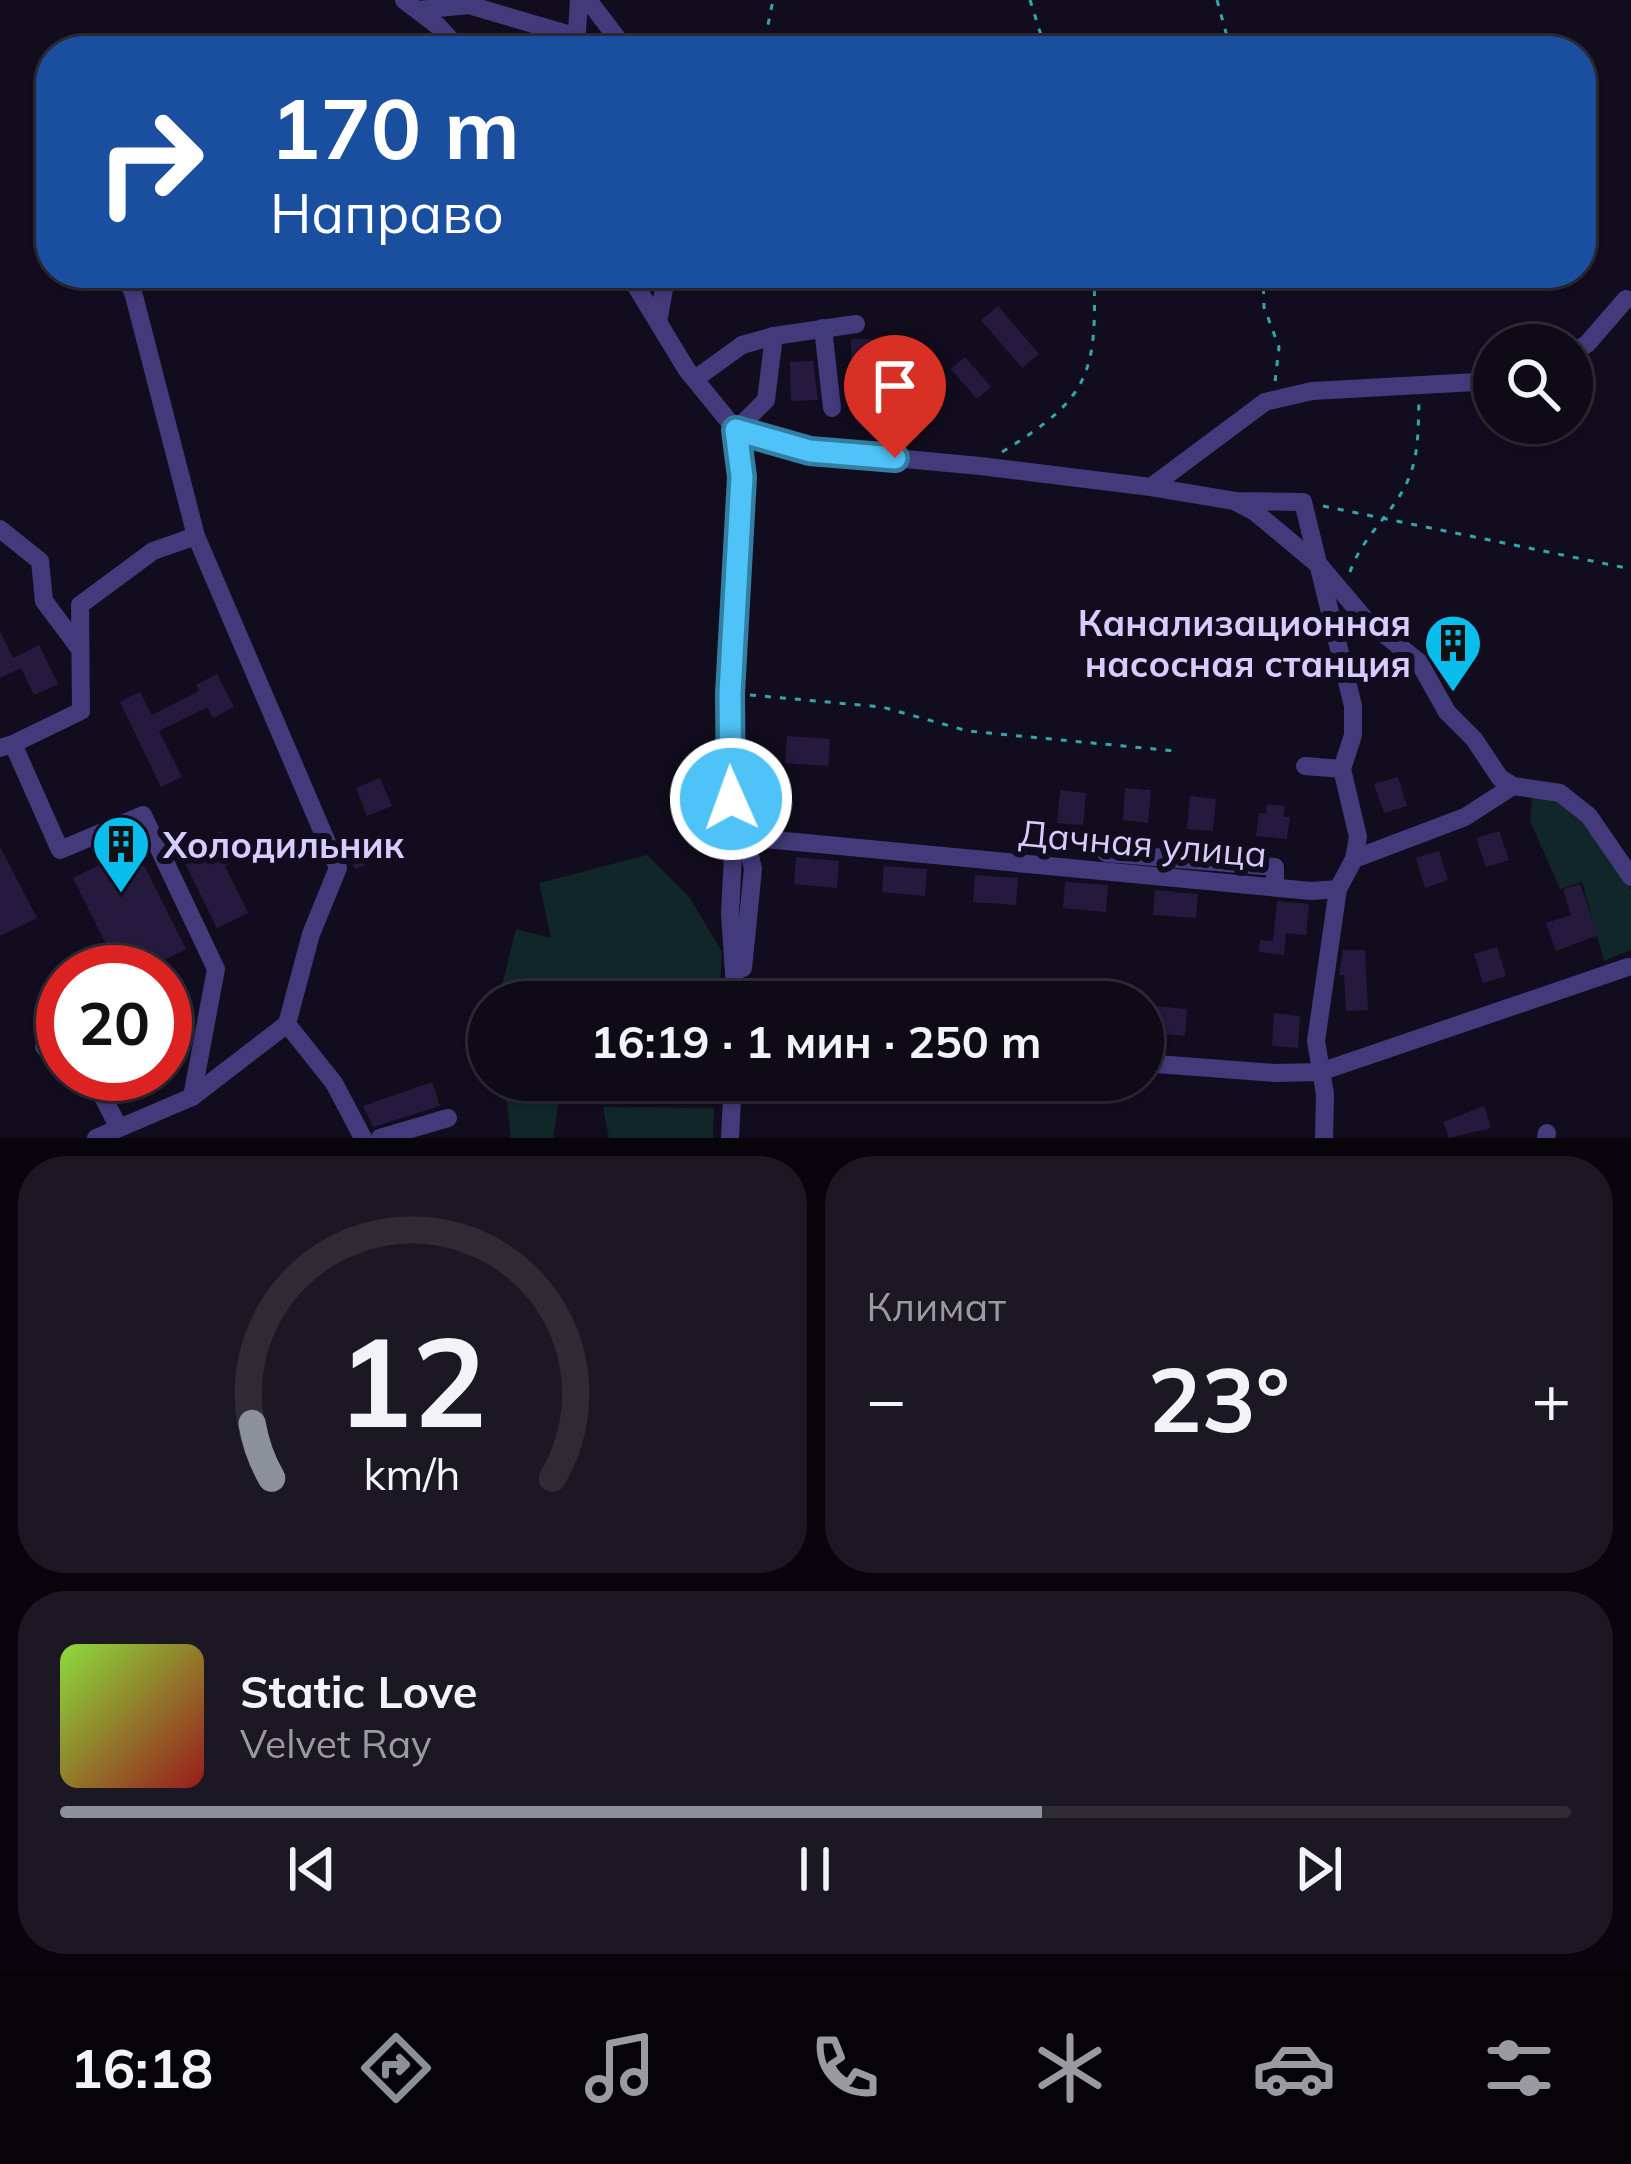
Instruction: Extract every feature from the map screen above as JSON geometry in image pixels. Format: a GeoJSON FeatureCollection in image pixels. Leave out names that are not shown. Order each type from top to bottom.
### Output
{"type":"FeatureCollection","features":[{"type":"Feature","properties":{"kind":"street"},"geometry":{"type":"LineString","coordinates":[[571,36],[578,0]]}},
{"type":"Feature","properties":{"kind":"street"},"geometry":{"type":"LineString","coordinates":[[588,0],[616,36]]}},
{"type":"Feature","properties":{"kind":"street"},"geometry":{"type":"LineString","coordinates":[[411,5],[469,5],[548,36]]}},
{"type":"Feature","properties":{"kind":"street"},"geometry":{"type":"LineString","coordinates":[[411,5],[446,36]]}},
{"type":"Feature","properties":{"kind":"street"},"geometry":{"type":"LineString","coordinates":[[131,288],[196,536],[338,868],[311,934],[286,1024],[192,1097]]}},
{"type":"Feature","properties":{"kind":"street"},"geometry":{"type":"LineString","coordinates":[[637,288],[695,379],[736,430],[742,477],[730,693],[740,837],[730,914],[735,981]]}},
{"type":"Feature","properties":{"kind":"street"},"geometry":{"type":"LineString","coordinates":[[658,322],[664,288]]}},
{"type":"Feature","properties":{"kind":"street"},"geometry":{"type":"LineString","coordinates":[[1593,337],[1625,299]]}},
{"type":"Feature","properties":{"kind":"street"},"geometry":{"type":"LineString","coordinates":[[695,379],[742,345],[856,324]]}},
{"type":"Feature","properties":{"kind":"street"},"geometry":{"type":"LineString","coordinates":[[823,328],[832,408]]}},
{"type":"Feature","properties":{"kind":"street"},"geometry":{"type":"LineString","coordinates":[[736,430],[766,400],[774,336]]}},
{"type":"Feature","properties":{"kind":"street"},"geometry":{"type":"LineString","coordinates":[[1151,487],[1265,402],[1312,392],[1473,383]]}},
{"type":"Feature","properties":{"kind":"street"},"geometry":{"type":"LineString","coordinates":[[736,430],[810,451],[980,466],[1235,502],[1303,502],[1353,706],[1353,735],[1342,769],[1358,837],[1354,860],[1338,889],[1316,1041],[1325,1094],[1324,1138]]}},
{"type":"Feature","properties":{"kind":"street"},"geometry":{"type":"LineString","coordinates":[[1235,502],[1255,512],[1321,567],[1365,619],[1419,662],[1447,712],[1474,739],[1500,778],[1513,786],[1560,793],[1588,816],[1631,877]]}},
{"type":"Feature","properties":{"kind":"street"},"geometry":{"type":"LineString","coordinates":[[0,529],[40,561],[44,602],[80,649]]}},
{"type":"Feature","properties":{"kind":"street"},"geometry":{"type":"LineString","coordinates":[[192,1097],[216,969],[143,814],[59,850],[7,746],[82,711],[80,605],[153,551],[196,536]]}},
{"type":"Feature","properties":{"kind":"street"},"geometry":{"type":"LineString","coordinates":[[1304,766],[1342,769]]}},
{"type":"Feature","properties":{"kind":"street"},"geometry":{"type":"LineString","coordinates":[[1354,860],[1465,817],[1513,786]]}},
{"type":"Feature","properties":{"kind":"street","name":"Дачная улица"},"geometry":{"type":"LineString","coordinates":[[740,837],[1005,865],[1311,891],[1338,889]]}},
{"type":"Feature","properties":{"kind":"street"},"geometry":{"type":"LineString","coordinates":[[1106,853],[1275,867],[1275,887]]}},
{"type":"Feature","properties":{"kind":"street"},"geometry":{"type":"LineString","coordinates":[[1164,1065],[1320,1072],[1630,968]]}},
{"type":"Feature","properties":{"kind":"street"},"geometry":{"type":"LineString","coordinates":[[286,1024],[334,1083],[363,1138]]}},
{"type":"Feature","properties":{"kind":"street"},"geometry":{"type":"LineString","coordinates":[[106,1101],[119,1128]]}},
{"type":"Feature","properties":{"kind":"street"},"geometry":{"type":"LineString","coordinates":[[96,1138],[183,1101]]}},
{"type":"Feature","properties":{"kind":"street"},"geometry":{"type":"LineString","coordinates":[[730,1138],[732,1101]]}},
{"type":"Feature","properties":{"kind":"street"},"geometry":{"type":"LineString","coordinates":[[380,1138],[448,1118]]}},
{"type":"Feature","properties":{"kind":"path"},"geometry":{"type":"LineString","coordinates":[[765,36],[773,0]]}},
{"type":"Feature","properties":{"kind":"path"},"geometry":{"type":"LineString","coordinates":[[1030,0],[1041,36]]}},
{"type":"Feature","properties":{"kind":"path"},"geometry":{"type":"LineString","coordinates":[[1217,0],[1228,36]]}},
{"type":"Feature","properties":{"kind":"path"},"geometry":{"type":"LineString","coordinates":[[980,466],[1036,431],[1074,399],[1092,363],[1094,288]]}},
{"type":"Feature","properties":{"kind":"path"},"geometry":{"type":"LineString","coordinates":[[1263,288],[1264,307],[1279,347],[1275,382],[1265,402]]}},
{"type":"Feature","properties":{"kind":"path"},"geometry":{"type":"LineString","coordinates":[[1344,590],[1356,554],[1407,483],[1418,447],[1420,388]]}},
{"type":"Feature","properties":{"kind":"path"},"geometry":{"type":"LineString","coordinates":[[1303,502],[1631,568]]}},
{"type":"Feature","properties":{"kind":"path"},"geometry":{"type":"LineString","coordinates":[[730,693],[881,707],[968,731],[1175,751]]}},
{"type":"Feature","properties":{"kind":"green space"},"geometry":{"type":"Polygon","coordinates":[[[1532,797],[1557,799],[1590,827],[1626,879],[1631,890],[1631,950],[1604,961],[1582,882],[1560,889],[1530,821],[1532,797]]]}},
{"type":"Feature","properties":{"kind":"green space"},"geometry":{"type":"Polygon","coordinates":[[[647,855],[690,898],[722,952],[720,981],[503,981],[516,929],[551,938],[539,883],[647,855]]]}},
{"type":"Feature","properties":{"kind":"green space"},"geometry":{"type":"Polygon","coordinates":[[[507,1101],[559,1101],[553,1138],[511,1138],[507,1101]]]}},
{"type":"Feature","properties":{"kind":"green space"},"geometry":{"type":"Polygon","coordinates":[[[603,1107],[714,1108],[713,1138],[609,1138],[603,1107]]]}},
{"type":"Feature","properties":{"kind":"building"},"geometry":{"type":"Polygon","coordinates":[[[998,306],[1039,354],[1022,368],[981,320],[998,306]]]}},
{"type":"Feature","properties":{"kind":"building"},"geometry":{"type":"Polygon","coordinates":[[[851,339],[886,339],[887,362],[902,362],[903,409],[852,410],[851,339]]]}},
{"type":"Feature","properties":{"kind":"building"},"geometry":{"type":"Polygon","coordinates":[[[965,357],[991,387],[977,399],[951,369],[965,357]]]}},
{"type":"Feature","properties":{"kind":"building"},"geometry":{"type":"Polygon","coordinates":[[[813,361],[818,400],[791,401],[790,362],[813,361]]]}},
{"type":"Feature","properties":{"kind":"building"},"geometry":{"type":"Polygon","coordinates":[[[0,631],[13,658],[39,645],[58,684],[34,695],[21,668],[0,678],[0,631]]]}},
{"type":"Feature","properties":{"kind":"building"},"geometry":{"type":"Polygon","coordinates":[[[217,674],[234,707],[213,718],[207,707],[159,731],[182,777],[161,787],[120,702],[140,692],[152,715],[199,691],[196,685],[217,674]]]}},
{"type":"Feature","properties":{"kind":"building"},"geometry":{"type":"Polygon","coordinates":[[[787,736],[830,739],[828,766],[785,763],[787,736]]]}},
{"type":"Feature","properties":{"kind":"building"},"geometry":{"type":"Polygon","coordinates":[[[1398,777],[1407,806],[1384,813],[1374,784],[1398,777]]]}},
{"type":"Feature","properties":{"kind":"building"},"geometry":{"type":"Polygon","coordinates":[[[380,778],[392,806],[367,816],[356,788],[380,778]]]}},
{"type":"Feature","properties":{"kind":"building"},"geometry":{"type":"Polygon","coordinates":[[[1125,788],[1151,790],[1148,823],[1123,820],[1125,788]]]}},
{"type":"Feature","properties":{"kind":"building"},"geometry":{"type":"Polygon","coordinates":[[[1060,790],[1086,793],[1083,825],[1057,823],[1060,790]]]}},
{"type":"Feature","properties":{"kind":"building"},"geometry":{"type":"Polygon","coordinates":[[[1190,796],[1216,799],[1213,831],[1187,829],[1190,796]]]}},
{"type":"Feature","properties":{"kind":"building"},"geometry":{"type":"Polygon","coordinates":[[[1267,804],[1285,806],[1283,817],[1290,817],[1287,839],[1256,836],[1259,813],[1266,814],[1267,804]]]}},
{"type":"Feature","properties":{"kind":"building"},"geometry":{"type":"Polygon","coordinates":[[[222,831],[236,860],[225,866],[248,913],[217,928],[184,861],[202,853],[197,843],[222,831]]]}},
{"type":"Feature","properties":{"kind":"building"},"geometry":{"type":"Polygon","coordinates":[[[1499,831],[1509,860],[1486,867],[1476,838],[1499,831]]]}},
{"type":"Feature","properties":{"kind":"building"},"geometry":{"type":"Polygon","coordinates":[[[386,834],[394,853],[355,869],[347,851],[386,834]]]}},
{"type":"Feature","properties":{"kind":"building"},"geometry":{"type":"Polygon","coordinates":[[[0,847],[37,918],[0,936],[0,847]]]}},
{"type":"Feature","properties":{"kind":"building","name":"Холодильник"},"geometry":{"type":"Polygon","coordinates":[[[135,847],[184,945],[106,945],[73,878],[135,847]]]}},
{"type":"Feature","properties":{"kind":"building"},"geometry":{"type":"Polygon","coordinates":[[[1439,851],[1448,880],[1425,888],[1416,858],[1439,851]]]}},
{"type":"Feature","properties":{"kind":"building"},"geometry":{"type":"Polygon","coordinates":[[[796,857],[839,861],[837,888],[794,884],[796,857]]]}},
{"type":"Feature","properties":{"kind":"building"},"geometry":{"type":"Polygon","coordinates":[[[884,866],[927,869],[925,896],[882,892],[884,866]]]}},
{"type":"Feature","properties":{"kind":"building"},"geometry":{"type":"Polygon","coordinates":[[[975,875],[1018,878],[1016,905],[973,902],[975,875]]]}},
{"type":"Feature","properties":{"kind":"building"},"geometry":{"type":"Polygon","coordinates":[[[1065,882],[1108,885],[1106,912],[1063,908],[1065,882]]]}},
{"type":"Feature","properties":{"kind":"building"},"geometry":{"type":"Polygon","coordinates":[[[1580,884],[1598,935],[1556,951],[1546,923],[1571,915],[1563,889],[1580,884]]]}},
{"type":"Feature","properties":{"kind":"building"},"geometry":{"type":"Polygon","coordinates":[[[1155,890],[1198,894],[1196,918],[1153,915],[1155,890]]]}},
{"type":"Feature","properties":{"kind":"building"},"geometry":{"type":"Polygon","coordinates":[[[1277,901],[1309,904],[1306,935],[1286,933],[1284,955],[1259,952],[1260,940],[1273,941],[1277,901]]]}},
{"type":"Feature","properties":{"kind":"building"},"geometry":{"type":"Polygon","coordinates":[[[1497,947],[1506,976],[1483,983],[1474,954],[1497,947]]]}},
{"type":"Feature","properties":{"kind":"building"},"geometry":{"type":"Polygon","coordinates":[[[1343,950],[1365,950],[1368,1010],[1346,1011],[1344,975],[1339,975],[1343,950]]]}},
{"type":"Feature","properties":{"kind":"building"},"geometry":{"type":"Polygon","coordinates":[[[1164,1007],[1187,1009],[1185,1036],[1164,1034],[1164,1007]]]}},
{"type":"Feature","properties":{"kind":"building"},"geometry":{"type":"Polygon","coordinates":[[[1274,1013],[1300,1016],[1298,1048],[1272,1046],[1274,1013]]]}},
{"type":"Feature","properties":{"kind":"building"},"geometry":{"type":"Polygon","coordinates":[[[432,1082],[440,1106],[373,1127],[363,1106],[432,1082]]]}},
{"type":"Feature","properties":{"kind":"building"},"geometry":{"type":"Polygon","coordinates":[[[1484,1106],[1491,1128],[1449,1138],[1443,1122],[1484,1106]]]}},
{"type":"Feature","properties":{"kind":"place","name":"Канализационная насосная станция"},"geometry":{"type":"Point","coordinates":[1453,694]}},
{"type":"Feature","properties":{"kind":"place","name":"Холодильник"},"geometry":{"type":"Point","coordinates":[121,895]}},
{"type":"Feature","properties":{"kind":"route"},"geometry":{"type":"LineString","coordinates":[[731,799],[730,693],[742,477],[736,430],[810,451],[895,458]]}}]}
